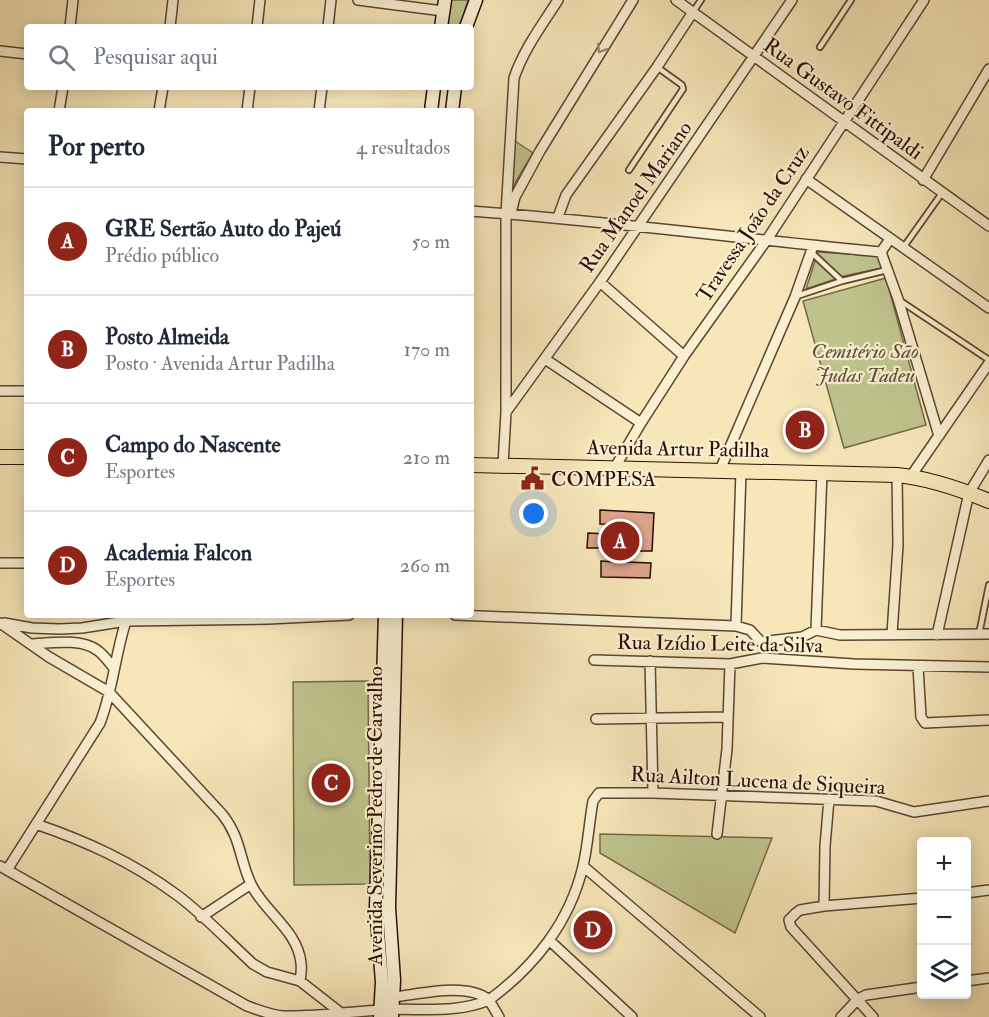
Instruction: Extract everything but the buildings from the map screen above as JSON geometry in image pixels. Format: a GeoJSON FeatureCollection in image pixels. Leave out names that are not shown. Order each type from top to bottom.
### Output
{"type":"FeatureCollection","features":[{"type":"Feature","properties":{"kind":"main road"},"geometry":{"type":"LineString","coordinates":[[467,24],[476,0]]}},
{"type":"Feature","properties":{"kind":"main road"},"geometry":{"type":"LineString","coordinates":[[441,24],[444,5]]}},
{"type":"Feature","properties":{"kind":"main road"},"geometry":{"type":"LineString","coordinates":[[431,108],[434,90]]}},
{"type":"Feature","properties":{"kind":"main road"},"geometry":{"type":"LineString","coordinates":[[452,108],[455,90]]}},
{"type":"Feature","properties":{"kind":"main road"},"geometry":{"type":"LineString","coordinates":[[0,457],[24,457]]}},
{"type":"Feature","properties":{"kind":"main road","name":"Avenida Artur Padilha"},"geometry":{"type":"LineString","coordinates":[[474,465],[822,472],[904,476],[969,493],[989,501]]}},
{"type":"Feature","properties":{"kind":"main road","name":"Avenida Severino Pedro de Carvalho"},"geometry":{"type":"LineString","coordinates":[[388,1010],[390,621]]}},
{"type":"Feature","properties":{"kind":"main road","name":"Avenida Severino Pedro de Carvalho"},"geometry":{"type":"LineString","coordinates":[[388,1010],[382,982],[376,908],[389,665]]}},
{"type":"Feature","properties":{"kind":"street"},"geometry":{"type":"LineString","coordinates":[[70,24],[73,0]]}},
{"type":"Feature","properties":{"kind":"street"},"geometry":{"type":"LineString","coordinates":[[170,24],[173,0]]}},
{"type":"Feature","properties":{"kind":"street"},"geometry":{"type":"LineString","coordinates":[[257,24],[260,0]]}},
{"type":"Feature","properties":{"kind":"street"},"geometry":{"type":"LineString","coordinates":[[328,24],[331,0]]}},
{"type":"Feature","properties":{"kind":"street"},"geometry":{"type":"LineString","coordinates":[[358,0],[444,5]]}},
{"type":"Feature","properties":{"kind":"street"},"geometry":{"type":"LineString","coordinates":[[503,465],[514,78],[530,42],[558,0]]}},
{"type":"Feature","properties":{"kind":"street"},"geometry":{"type":"LineString","coordinates":[[509,213],[535,159],[633,0]]}},
{"type":"Feature","properties":{"kind":"street","name":"Rua Gustavo Fittipaldi"},"geometry":{"type":"LineString","coordinates":[[676,0],[989,226]]}},
{"type":"Feature","properties":{"kind":"street","name":"Rua Manoel Mariano"},"geometry":{"type":"LineString","coordinates":[[506,412],[600,282],[792,0]]}},
{"type":"Feature","properties":{"kind":"street","name":"Travessa João da Cruz"},"geometry":{"type":"LineString","coordinates":[[614,469],[684,356],[766,241],[924,0]]}},
{"type":"Feature","properties":{"kind":"street"},"geometry":{"type":"LineString","coordinates":[[558,217],[566,195],[693,12]]}},
{"type":"Feature","properties":{"kind":"street"},"geometry":{"type":"LineString","coordinates":[[0,51],[24,54]]}},
{"type":"Feature","properties":{"kind":"street"},"geometry":{"type":"LineString","coordinates":[[923,180],[989,69]]}},
{"type":"Feature","properties":{"kind":"street"},"geometry":{"type":"LineString","coordinates":[[60,108],[62,90]]}},
{"type":"Feature","properties":{"kind":"street"},"geometry":{"type":"LineString","coordinates":[[160,108],[162,90]]}},
{"type":"Feature","properties":{"kind":"street"},"geometry":{"type":"LineString","coordinates":[[247,108],[250,90]]}},
{"type":"Feature","properties":{"kind":"street"},"geometry":{"type":"LineString","coordinates":[[319,108],[322,90]]}},
{"type":"Feature","properties":{"kind":"street"},"geometry":{"type":"LineString","coordinates":[[0,157],[24,159]]}},
{"type":"Feature","properties":{"kind":"street"},"geometry":{"type":"LineString","coordinates":[[806,179],[989,308]]}},
{"type":"Feature","properties":{"kind":"street"},"geometry":{"type":"LineString","coordinates":[[474,211],[558,217],[766,241],[812,249],[880,252]]}},
{"type":"Feature","properties":{"kind":"street"},"geometry":{"type":"LineString","coordinates":[[880,252],[890,239]]}},
{"type":"Feature","properties":{"kind":"street"},"geometry":{"type":"LineString","coordinates":[[720,470],[795,297],[812,249]]}},
{"type":"Feature","properties":{"kind":"street"},"geometry":{"type":"LineString","coordinates":[[880,252],[897,299],[939,436]]}},
{"type":"Feature","properties":{"kind":"street"},"geometry":{"type":"LineString","coordinates":[[600,282],[684,356]]}},
{"type":"Feature","properties":{"kind":"street"},"geometry":{"type":"LineString","coordinates":[[545,359],[641,423]]}},
{"type":"Feature","properties":{"kind":"street"},"geometry":{"type":"LineString","coordinates":[[892,634],[904,476],[939,436],[989,362]]}},
{"type":"Feature","properties":{"kind":"street"},"geometry":{"type":"LineString","coordinates":[[0,391],[24,391]]}},
{"type":"Feature","properties":{"kind":"street"},"geometry":{"type":"LineString","coordinates":[[937,635],[969,493],[989,460]]}},
{"type":"Feature","properties":{"kind":"street"},"geometry":{"type":"LineString","coordinates":[[736,627],[741,471]]}},
{"type":"Feature","properties":{"kind":"street"},"geometry":{"type":"LineString","coordinates":[[816,630],[822,472]]}},
{"type":"Feature","properties":{"kind":"street"},"geometry":{"type":"LineString","coordinates":[[0,563],[24,563]]}},
{"type":"Feature","properties":{"kind":"street"},"geometry":{"type":"LineString","coordinates":[[474,616],[736,627],[750,630],[761,642],[762,658]]}},
{"type":"Feature","properties":{"kind":"street"},"geometry":{"type":"LineString","coordinates":[[0,623],[59,630],[126,621],[232,618]]}},
{"type":"Feature","properties":{"kind":"street"},"geometry":{"type":"LineString","coordinates":[[126,621],[100,723],[36,824],[4,868],[247,1006],[282,1016],[455,1009],[472,1007],[489,1000],[522,974],[549,940],[566,910],[583,866],[760,1017]]}},
{"type":"Feature","properties":{"kind":"street"},"geometry":{"type":"LineString","coordinates":[[0,623],[109,693],[231,825],[236,833],[251,884],[267,908],[291,936],[297,949],[301,962],[300,981]]}},
{"type":"Feature","properties":{"kind":"street"},"geometry":{"type":"LineString","coordinates":[[761,642],[802,638],[816,630],[840,635],[984,634]]}},
{"type":"Feature","properties":{"kind":"street"},"geometry":{"type":"LineString","coordinates":[[31,644],[86,645],[96,649],[113,667]]}},
{"type":"Feature","properties":{"kind":"street","name":"Rua Izídio Leite da Silva"},"geometry":{"type":"LineString","coordinates":[[594,660],[729,664],[762,658],[918,666],[989,667]]}},
{"type":"Feature","properties":{"kind":"street"},"geometry":{"type":"LineString","coordinates":[[650,661],[653,793]]}},
{"type":"Feature","properties":{"kind":"street"},"geometry":{"type":"LineString","coordinates":[[717,834],[723,795],[729,664]]}},
{"type":"Feature","properties":{"kind":"street"},"geometry":{"type":"LineString","coordinates":[[918,666],[921,717],[925,723],[989,720]]}},
{"type":"Feature","properties":{"kind":"street"},"geometry":{"type":"LineString","coordinates":[[596,719],[728,717]]}},
{"type":"Feature","properties":{"kind":"street","name":"Rua Ailton Lucena de Siqueira"},"geometry":{"type":"LineString","coordinates":[[583,866],[593,801],[595,796],[605,792],[876,801],[909,811],[989,801]]}},
{"type":"Feature","properties":{"kind":"street"},"geometry":{"type":"LineString","coordinates":[[824,906],[825,846],[829,799]]}},
{"type":"Feature","properties":{"kind":"street"},"geometry":{"type":"LineString","coordinates":[[36,824],[100,848],[151,877],[179,896],[253,964],[267,972],[300,981],[341,1013]]}},
{"type":"Feature","properties":{"kind":"street"},"geometry":{"type":"LineString","coordinates":[[201,917],[251,884]]}},
{"type":"Feature","properties":{"kind":"street"},"geometry":{"type":"LineString","coordinates":[[971,892],[989,890]]}},
{"type":"Feature","properties":{"kind":"street"},"geometry":{"type":"LineString","coordinates":[[873,1017],[791,927],[789,920],[796,913],[824,906],[917,898]]}},
{"type":"Feature","properties":{"kind":"street"},"geometry":{"type":"LineString","coordinates":[[549,940],[632,1017]]}},
{"type":"Feature","properties":{"kind":"street"},"geometry":{"type":"LineString","coordinates":[[971,980],[989,978]]}},
{"type":"Feature","properties":{"kind":"street"},"geometry":{"type":"LineString","coordinates":[[841,1017],[858,999],[872,993],[917,987]]}},
{"type":"Feature","properties":{"kind":"street"},"geometry":{"type":"LineString","coordinates":[[388,1010],[461,990],[482,994],[489,1000],[499,1017]]}},
{"type":"Feature","properties":{"kind":"lane"},"geometry":{"type":"LineString","coordinates":[[693,12],[701,0]]}},
{"type":"Feature","properties":{"kind":"lane"},"geometry":{"type":"LineString","coordinates":[[820,47],[851,0]]}},
{"type":"Feature","properties":{"kind":"lane"},"geometry":{"type":"LineString","coordinates":[[629,170],[683,89],[682,85],[657,67]]}},
{"type":"Feature","properties":{"kind":"lane"},"geometry":{"type":"LineString","coordinates":[[903,248],[942,193]]}},
{"type":"Feature","properties":{"kind":"lane"},"geometry":{"type":"LineString","coordinates":[[812,249],[842,281]]}},
{"type":"Feature","properties":{"kind":"lane"},"geometry":{"type":"LineString","coordinates":[[795,297],[842,281],[887,270]]}},
{"type":"Feature","properties":{"kind":"lane"},"geometry":{"type":"LineString","coordinates":[[897,299],[989,362]]}},
{"type":"Feature","properties":{"kind":"lane"},"geometry":{"type":"LineString","coordinates":[[984,634],[989,585]]}},
{"type":"Feature","properties":{"kind":"green space"},"geometry":{"type":"Polygon","coordinates":[[[449,0],[468,0],[461,24],[445,24],[449,0]]]}},
{"type":"Feature","properties":{"kind":"green space"},"geometry":{"type":"Polygon","coordinates":[[[515,141],[533,153],[512,188],[515,141]]]}},
{"type":"Feature","properties":{"kind":"green space"},"geometry":{"type":"Polygon","coordinates":[[[818,252],[878,256],[882,268],[844,276],[806,289],[818,252]]]}},
{"type":"Feature","properties":{"kind":"green space","name":"Cemitério São Judas Tadeu"},"geometry":{"type":"Polygon","coordinates":[[[886,278],[926,425],[844,448],[803,301],[886,278]]]}},
{"type":"Feature","properties":{"kind":"green space"},"geometry":{"type":"Polygon","coordinates":[[[368,681],[370,884],[294,885],[293,682],[368,681]]]}},
{"type":"Feature","properties":{"kind":"green space"},"geometry":{"type":"Polygon","coordinates":[[[600,834],[772,838],[735,933],[600,853],[600,834]]]}},
{"type":"Feature","properties":{"kind":"place","name":"Posto Almeida"},"geometry":{"type":"Point","coordinates":[805,430]}},
{"type":"Feature","properties":{"kind":"place","name":"COMPESA"},"geometry":{"type":"Point","coordinates":[533,479]}},
{"type":"Feature","properties":{"kind":"place","name":"GRE Sertão Auto do Pajeú"},"geometry":{"type":"Point","coordinates":[620,541]}},
{"type":"Feature","properties":{"kind":"place","name":"Campo do Nascente"},"geometry":{"type":"Point","coordinates":[331,783]}},
{"type":"Feature","properties":{"kind":"place","name":"Academia Falcon"},"geometry":{"type":"Point","coordinates":[593,930]}}]}
